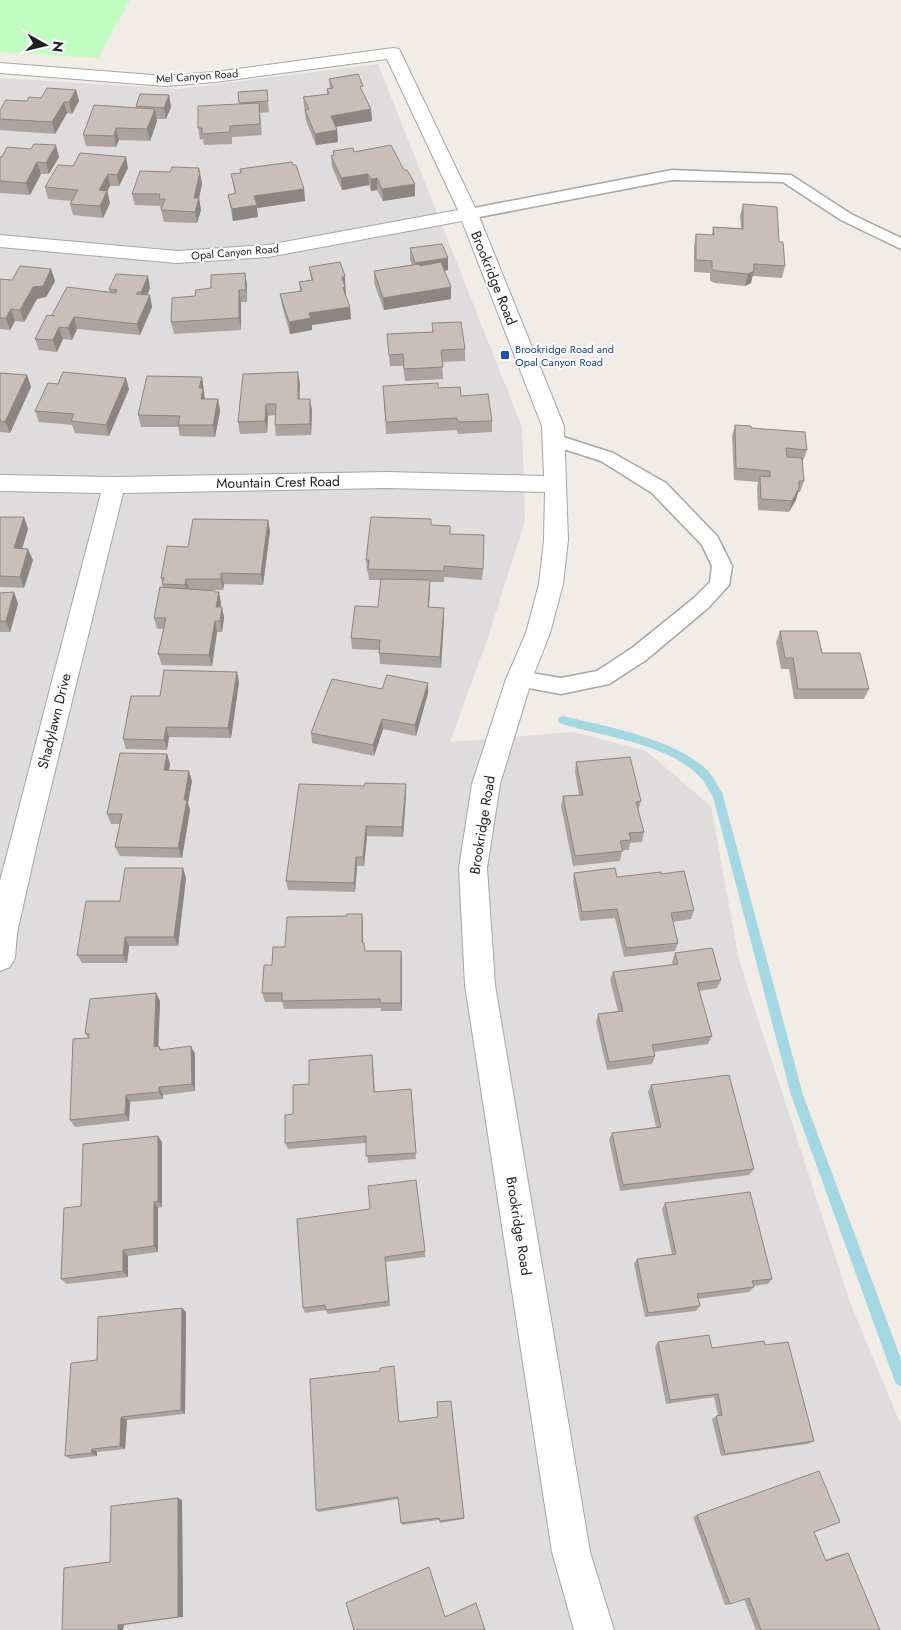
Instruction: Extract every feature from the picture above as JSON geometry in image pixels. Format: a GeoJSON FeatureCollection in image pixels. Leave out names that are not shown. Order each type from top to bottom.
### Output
{"type":"FeatureCollection","features":[{"type":"Feature","properties":{"kind":"street","name":"Mel Canyon Road"},"geometry":{"type":"LineString","coordinates":[[0,68],[165,80],[214,77],[393,53]]}},
{"type":"Feature","properties":{"kind":"street","name":"Brookridge Road"},"geometry":{"type":"LineString","coordinates":[[393,53],[469,214],[553,426],[556,540],[551,584],[538,633],[519,679],[486,784],[473,868],[480,985],[571,1552],[594,1630]]}},
{"type":"Feature","properties":{"kind":"street","name":"Opal Canyon Road"},"geometry":{"type":"LineString","coordinates":[[0,241],[177,257],[268,251],[469,214]]}},
{"type":"Feature","properties":{"kind":"street","name":"Mountain Crest Road"},"geometry":{"type":"LineString","coordinates":[[0,483],[114,485],[387,480],[556,484]]}},
{"type":"Feature","properties":{"kind":"street","name":"Shadylawn Drive"},"geometry":{"type":"LineString","coordinates":[[0,958],[2,933],[22,848],[114,485]]}},
{"type":"Feature","properties":{"kind":"lane"},"geometry":{"type":"LineString","coordinates":[[469,214],[672,175],[786,178],[846,217],[901,244]]}},
{"type":"Feature","properties":{"kind":"lane"},"geometry":{"type":"LineString","coordinates":[[519,679],[561,686],[602,678],[640,654],[719,585],[722,566],[710,541],[659,488],[607,456],[554,440]]}},
{"type":"Feature","properties":{"kind":"shaded area"},"geometry":{"type":"Polygon","coordinates":[[[378,64],[522,427],[525,521],[487,640],[450,742],[574,732],[646,751],[711,806],[739,960],[851,1305],[901,1425],[901,1630],[0,1630],[0,78],[177,89],[378,64]]]}},
{"type":"Feature","properties":{"kind":"green space"},"geometry":{"type":"Polygon","coordinates":[[[0,0],[130,0],[98,58],[0,52],[0,0]]]}},
{"type":"Feature","properties":{"kind":"building"},"geometry":{"type":"Polygon","coordinates":[[[358,74],[363,86],[360,87],[371,109],[331,116],[337,130],[315,134],[305,110],[309,109],[303,97],[329,94],[327,89],[333,88],[329,79],[358,74]]]}},
{"type":"Feature","properties":{"kind":"building"},"geometry":{"type":"Polygon","coordinates":[[[47,88],[76,90],[69,102],[64,102],[52,122],[0,119],[0,110],[6,100],[27,101],[29,97],[41,98],[47,88]]]}},
{"type":"Feature","properties":{"kind":"building"},"geometry":{"type":"Polygon","coordinates":[[[267,90],[268,101],[239,103],[238,92],[267,90]]]}},
{"type":"Feature","properties":{"kind":"building"},"geometry":{"type":"Polygon","coordinates":[[[140,94],[169,95],[164,108],[136,106],[140,94]]]}},
{"type":"Feature","properties":{"kind":"building"},"geometry":{"type":"Polygon","coordinates":[[[259,103],[260,124],[230,126],[230,132],[202,134],[202,128],[198,128],[198,106],[259,103]]]}},
{"type":"Feature","properties":{"kind":"building"},"geometry":{"type":"Polygon","coordinates":[[[94,105],[155,109],[147,129],[116,128],[114,136],[83,135],[94,105]]]}},
{"type":"Feature","properties":{"kind":"building"},"geometry":{"type":"Polygon","coordinates":[[[34,144],[56,145],[46,163],[37,162],[26,183],[0,181],[0,157],[2,157],[7,147],[31,149],[34,144]]]}},
{"type":"Feature","properties":{"kind":"building"},"geometry":{"type":"Polygon","coordinates":[[[391,145],[404,170],[407,170],[415,184],[382,189],[377,178],[371,179],[368,174],[341,178],[331,156],[334,155],[333,151],[353,148],[354,152],[391,145]]]}},
{"type":"Feature","properties":{"kind":"building"},"geometry":{"type":"Polygon","coordinates":[[[80,153],[126,157],[117,175],[108,174],[99,190],[107,191],[100,206],[70,204],[78,190],[45,187],[58,165],[73,166],[80,153]]]}},
{"type":"Feature","properties":{"kind":"building"},"geometry":{"type":"Polygon","coordinates":[[[292,162],[293,165],[296,165],[304,189],[254,196],[257,205],[232,209],[228,195],[236,193],[231,174],[241,173],[240,169],[292,162]]]}},
{"type":"Feature","properties":{"kind":"building"},"geometry":{"type":"Polygon","coordinates":[[[172,167],[199,168],[198,172],[200,172],[194,198],[199,198],[195,212],[161,210],[165,199],[159,199],[160,194],[132,194],[140,171],[170,172],[172,167]]]}},
{"type":"Feature","properties":{"kind":"building"},"geometry":{"type":"Polygon","coordinates":[[[743,204],[777,207],[779,242],[783,242],[785,266],[754,264],[754,271],[748,274],[717,271],[712,269],[712,261],[696,260],[696,234],[714,235],[713,227],[743,229],[743,204]]]}},
{"type":"Feature","properties":{"kind":"building"},"geometry":{"type":"Polygon","coordinates":[[[442,244],[448,258],[415,263],[410,248],[442,244]]]}},
{"type":"Feature","properties":{"kind":"building"},"geometry":{"type":"Polygon","coordinates":[[[340,262],[345,276],[342,277],[345,287],[343,288],[350,307],[309,313],[311,318],[289,322],[280,294],[302,291],[299,282],[313,280],[309,267],[340,262]]]}},
{"type":"Feature","properties":{"kind":"building"},"geometry":{"type":"Polygon","coordinates":[[[441,262],[451,287],[383,298],[374,271],[441,262]]]}},
{"type":"Feature","properties":{"kind":"building"},"geometry":{"type":"Polygon","coordinates":[[[20,266],[51,269],[43,286],[33,287],[20,310],[11,309],[6,318],[0,318],[0,279],[12,280],[20,266]]]}},
{"type":"Feature","properties":{"kind":"building"},"geometry":{"type":"Polygon","coordinates":[[[245,273],[246,290],[239,290],[239,318],[171,322],[172,298],[195,296],[196,290],[211,288],[211,275],[245,273]]]}},
{"type":"Feature","properties":{"kind":"building"},"geometry":{"type":"Polygon","coordinates":[[[116,274],[148,276],[141,292],[136,294],[150,295],[137,324],[74,317],[68,328],[59,327],[53,340],[35,339],[47,315],[55,316],[52,315],[67,287],[116,293],[117,290],[109,289],[116,274]]]}},
{"type":"Feature","properties":{"kind":"building"},"geometry":{"type":"Polygon","coordinates":[[[461,322],[465,349],[441,350],[443,367],[404,369],[403,354],[389,355],[387,334],[433,332],[432,323],[461,322]]]}},
{"type":"Feature","properties":{"kind":"building"},"geometry":{"type":"Polygon","coordinates":[[[63,372],[126,378],[106,425],[71,421],[74,414],[35,411],[48,383],[58,384],[63,372]]]}},
{"type":"Feature","properties":{"kind":"building"},"geometry":{"type":"Polygon","coordinates":[[[298,372],[298,399],[310,399],[310,424],[275,425],[276,404],[266,404],[265,421],[238,422],[243,374],[298,372]]]}},
{"type":"Feature","properties":{"kind":"building"},"geometry":{"type":"Polygon","coordinates":[[[0,373],[27,375],[5,422],[0,421],[0,373]]]}},
{"type":"Feature","properties":{"kind":"building"},"geometry":{"type":"Polygon","coordinates":[[[147,376],[202,377],[199,388],[203,388],[201,399],[218,399],[213,425],[178,425],[180,416],[138,415],[147,376]]]}},
{"type":"Feature","properties":{"kind":"building"},"geometry":{"type":"Polygon","coordinates":[[[438,383],[438,388],[460,387],[461,396],[488,394],[492,421],[458,422],[457,418],[386,422],[383,386],[438,383]]]}},
{"type":"Feature","properties":{"kind":"building"},"geometry":{"type":"Polygon","coordinates":[[[735,425],[805,432],[807,450],[786,448],[787,457],[802,458],[804,481],[799,481],[799,488],[792,501],[761,499],[760,476],[770,477],[770,471],[736,468],[735,425]]]}},
{"type":"Feature","properties":{"kind":"building"},"geometry":{"type":"Polygon","coordinates":[[[0,517],[24,517],[14,548],[28,549],[20,577],[0,576],[0,517]]]}},
{"type":"Feature","properties":{"kind":"building"},"geometry":{"type":"Polygon","coordinates":[[[371,517],[431,519],[431,525],[450,526],[450,534],[484,535],[483,569],[444,566],[444,571],[368,569],[369,560],[366,560],[371,517]]]}},
{"type":"Feature","properties":{"kind":"building"},"geometry":{"type":"Polygon","coordinates":[[[193,519],[268,520],[261,574],[221,573],[221,579],[186,579],[185,585],[162,584],[164,578],[161,578],[167,546],[188,547],[193,519]]]}},
{"type":"Feature","properties":{"kind":"building"},"geometry":{"type":"Polygon","coordinates":[[[381,579],[430,580],[428,607],[444,608],[440,657],[379,653],[380,640],[351,638],[355,606],[378,607],[381,579]]]}},
{"type":"Feature","properties":{"kind":"building"},"geometry":{"type":"Polygon","coordinates":[[[160,587],[219,592],[216,607],[222,607],[220,621],[215,621],[209,655],[158,654],[166,618],[154,618],[160,587]]]}},
{"type":"Feature","properties":{"kind":"building"},"geometry":{"type":"Polygon","coordinates":[[[14,592],[6,621],[0,621],[0,593],[14,592]]]}},
{"type":"Feature","properties":{"kind":"building"},"geometry":{"type":"Polygon","coordinates":[[[780,631],[817,631],[822,653],[860,653],[869,689],[798,689],[793,658],[785,658],[780,631]]]}},
{"type":"Feature","properties":{"kind":"building"},"geometry":{"type":"Polygon","coordinates":[[[164,670],[237,672],[228,728],[166,727],[164,740],[123,739],[131,696],[160,696],[164,670]]]}},
{"type":"Feature","properties":{"kind":"building"},"geometry":{"type":"Polygon","coordinates":[[[387,675],[428,683],[415,725],[382,719],[373,745],[311,733],[332,679],[382,689],[387,675]]]}},
{"type":"Feature","properties":{"kind":"building"},"geometry":{"type":"Polygon","coordinates":[[[120,753],[167,754],[164,770],[189,771],[184,800],[187,800],[178,848],[115,847],[122,814],[107,814],[120,753]]]}},
{"type":"Feature","properties":{"kind":"building"},"geometry":{"type":"Polygon","coordinates":[[[630,757],[641,801],[636,802],[644,832],[629,833],[631,840],[620,841],[623,851],[575,856],[563,796],[583,795],[576,762],[630,757]]]}},
{"type":"Feature","properties":{"kind":"building"},"geometry":{"type":"Polygon","coordinates":[[[365,783],[406,784],[402,827],[366,826],[363,857],[356,857],[354,883],[286,881],[299,784],[364,786],[365,783]]]}},
{"type":"Feature","properties":{"kind":"building"},"geometry":{"type":"Polygon","coordinates":[[[125,868],[183,868],[174,937],[125,937],[123,955],[77,955],[86,901],[120,901],[125,868]]]}},
{"type":"Feature","properties":{"kind":"building"},"geometry":{"type":"Polygon","coordinates":[[[615,868],[617,877],[684,871],[694,910],[671,913],[678,943],[626,948],[617,909],[582,912],[574,873],[615,868]]]}},
{"type":"Feature","properties":{"kind":"building"},"geometry":{"type":"Polygon","coordinates":[[[347,914],[362,914],[362,942],[364,943],[365,951],[401,951],[401,1003],[380,1003],[380,999],[282,1001],[282,993],[262,993],[264,965],[272,965],[273,947],[285,947],[287,917],[347,916],[347,914]]]}},
{"type":"Feature","properties":{"kind":"building"},"geometry":{"type":"Polygon","coordinates":[[[712,948],[721,980],[697,983],[712,1036],[652,1045],[655,1056],[609,1062],[598,1014],[623,1011],[613,972],[678,964],[675,953],[712,948]]]}},
{"type":"Feature","properties":{"kind":"building"},"geometry":{"type":"Polygon","coordinates":[[[156,993],[154,1047],[159,1046],[160,1050],[191,1046],[192,1084],[159,1087],[159,1092],[126,1095],[125,1114],[70,1120],[73,1039],[89,1038],[89,1034],[85,1033],[90,999],[156,993]]]}},
{"type":"Feature","properties":{"kind":"building"},"geometry":{"type":"Polygon","coordinates":[[[372,1055],[374,1092],[411,1089],[416,1153],[366,1156],[366,1136],[285,1143],[285,1115],[293,1114],[293,1085],[309,1084],[309,1060],[372,1055]]]}},
{"type":"Feature","properties":{"kind":"building"},"geometry":{"type":"Polygon","coordinates":[[[729,1075],[754,1169],[623,1185],[612,1133],[661,1127],[651,1085],[729,1075]]]}},
{"type":"Feature","properties":{"kind":"building"},"geometry":{"type":"Polygon","coordinates":[[[158,1136],[158,1201],[154,1202],[154,1246],[123,1250],[123,1271],[61,1279],[64,1208],[81,1206],[83,1144],[158,1136]]]}},
{"type":"Feature","properties":{"kind":"building"},"geometry":{"type":"Polygon","coordinates":[[[416,1180],[425,1251],[385,1257],[389,1301],[326,1310],[325,1305],[303,1308],[297,1219],[370,1209],[368,1186],[416,1180]]]}},
{"type":"Feature","properties":{"kind":"building"},"geometry":{"type":"Polygon","coordinates":[[[750,1192],[772,1279],[752,1281],[754,1287],[697,1294],[700,1306],[648,1313],[637,1259],[676,1254],[665,1203],[750,1192]]]}},
{"type":"Feature","properties":{"kind":"building"},"geometry":{"type":"Polygon","coordinates":[[[182,1308],[181,1410],[121,1417],[120,1446],[92,1449],[91,1453],[65,1456],[71,1363],[97,1360],[98,1317],[182,1308]]]}},
{"type":"Feature","properties":{"kind":"building"},"geometry":{"type":"Polygon","coordinates":[[[709,1335],[712,1348],[764,1341],[765,1345],[788,1342],[814,1441],[725,1454],[716,1416],[722,1415],[718,1394],[670,1400],[658,1342],[709,1335]]]}},
{"type":"Feature","properties":{"kind":"building"},"geometry":{"type":"Polygon","coordinates":[[[394,1366],[399,1422],[438,1417],[437,1402],[451,1401],[464,1518],[440,1521],[439,1518],[401,1523],[398,1497],[316,1510],[310,1379],[380,1371],[380,1368],[394,1366]]]}},
{"type":"Feature","properties":{"kind":"building"},"geometry":{"type":"Polygon","coordinates":[[[819,1471],[840,1522],[814,1532],[826,1561],[848,1553],[880,1630],[761,1630],[749,1598],[730,1604],[697,1515],[819,1471]]]}},
{"type":"Feature","properties":{"kind":"building"},"geometry":{"type":"Polygon","coordinates":[[[178,1498],[178,1617],[118,1625],[118,1630],[62,1630],[64,1568],[110,1562],[111,1506],[178,1498]]]}},
{"type":"Feature","properties":{"kind":"building"},"geometry":{"type":"Polygon","coordinates":[[[429,1567],[445,1617],[476,1603],[485,1630],[354,1630],[346,1603],[429,1567]]]}},
{"type":"Feature","properties":{"kind":"waterway"},"geometry":{"type":"LineString","coordinates":[[563,720],[635,739],[671,753],[700,770],[718,795],[797,1095],[901,1379]]}},
{"type":"Feature","properties":{"kind":"place","name":"Brookridge Road and Opal Canyon Road"},"geometry":{"type":"Point","coordinates":[505,355]}}]}
